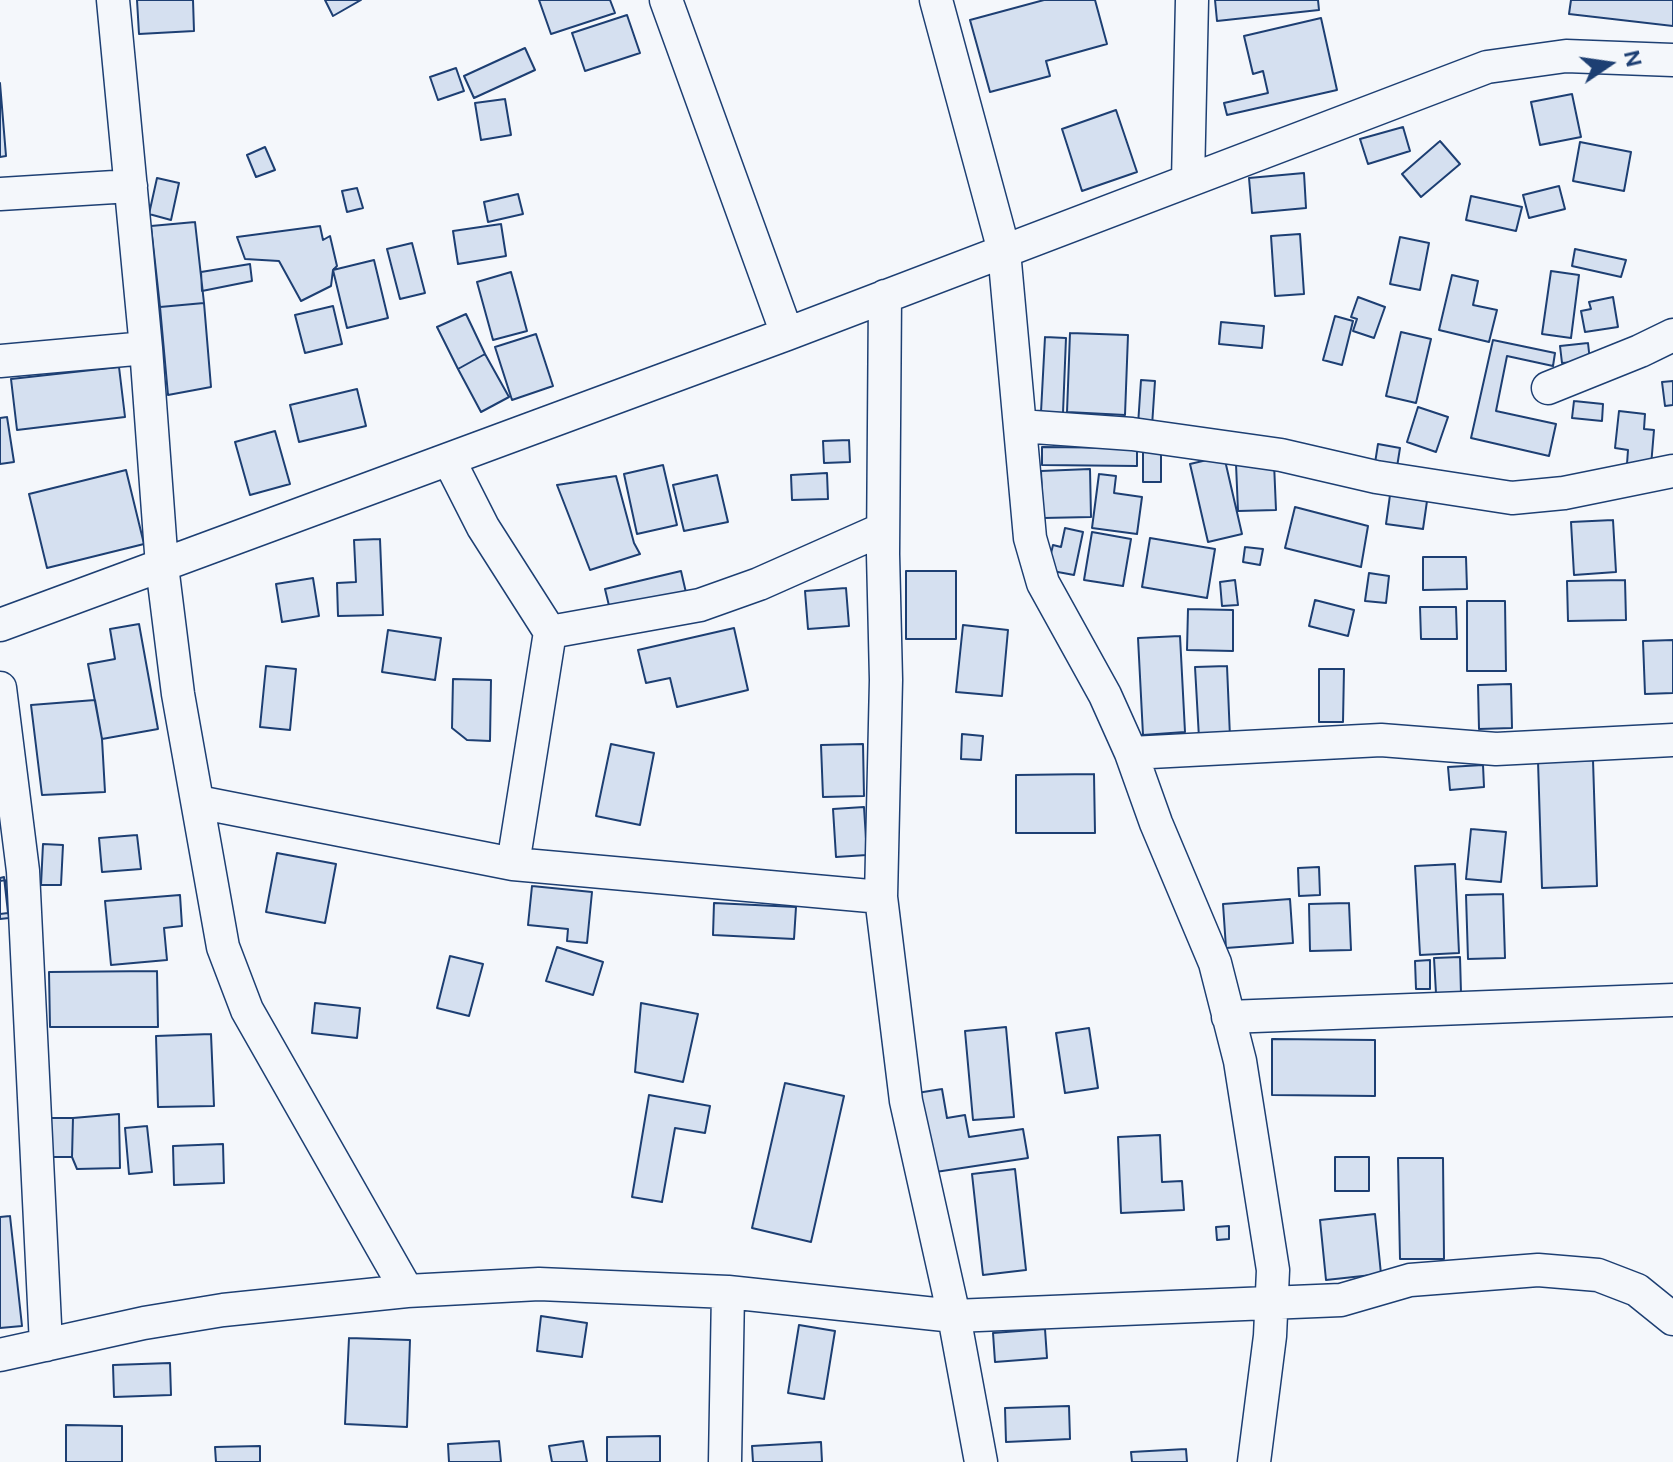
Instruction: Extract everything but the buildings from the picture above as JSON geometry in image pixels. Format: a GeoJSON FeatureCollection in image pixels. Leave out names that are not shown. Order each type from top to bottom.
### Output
{"type":"FeatureCollection","features":[{"type":"Feature","properties":{"kind":"street"},"geometry":{"type":"LineString","coordinates":[[113,0],[146,348],[162,566],[178,694],[223,947],[247,1010],[407,1291]]}},
{"type":"Feature","properties":{"kind":"street"},"geometry":{"type":"LineString","coordinates":[[666,0],[787,334]]}},
{"type":"Feature","properties":{"kind":"street"},"geometry":{"type":"LineString","coordinates":[[936,0],[1004,251],[1030,538],[1043,583],[1105,695],[1131,753],[1156,823],[1215,963],[1240,1061],[1273,1270],[1254,1462]]}},
{"type":"Feature","properties":{"kind":"street"},"geometry":{"type":"LineString","coordinates":[[1188,181],[1192,0]]}},
{"type":"Feature","properties":{"kind":"street"},"geometry":{"type":"LineString","coordinates":[[0,625],[787,334],[1487,67],[1566,56],[1673,60]]}},
{"type":"Feature","properties":{"kind":"street"},"geometry":{"type":"LineString","coordinates":[[0,194],[131,186]]}},
{"type":"Feature","properties":{"kind":"street"},"geometry":{"type":"LineString","coordinates":[[885,296],[883,529],[886,680],[881,897],[906,1101],[954,1316],[981,1462]]}},
{"type":"Feature","properties":{"kind":"street"},"geometry":{"type":"LineString","coordinates":[[1548,388],[1673,335]]}},
{"type":"Feature","properties":{"kind":"street"},"geometry":{"type":"LineString","coordinates":[[0,361],[146,348]]}},
{"type":"Feature","properties":{"kind":"street"},"geometry":{"type":"LineString","coordinates":[[1020,426],[1132,434],[1266,453],[1376,477],[1512,498],[1564,493],[1673,471]]}},
{"type":"Feature","properties":{"kind":"street"},"geometry":{"type":"LineString","coordinates":[[449,460],[483,527],[550,632],[513,864]]}},
{"type":"Feature","properties":{"kind":"street"},"geometry":{"type":"LineString","coordinates":[[550,632],[700,605],[759,584],[883,529]]}},
{"type":"Feature","properties":{"kind":"street"},"geometry":{"type":"LineString","coordinates":[[0,688],[23,871],[46,1345]]}},
{"type":"Feature","properties":{"kind":"street"},"geometry":{"type":"LineString","coordinates":[[1131,753],[1381,740],[1496,749],[1673,740]]}},
{"type":"Feature","properties":{"kind":"street"},"geometry":{"type":"LineString","coordinates":[[198,802],[513,864],[881,897]]}},
{"type":"Feature","properties":{"kind":"street"},"geometry":{"type":"LineString","coordinates":[[1228,1017],[1673,1000]]}},
{"type":"Feature","properties":{"kind":"street"},"geometry":{"type":"LineString","coordinates":[[0,1355],[144,1323],[223,1310],[407,1291],[539,1284],[728,1292],[954,1316],[1341,1300],[1410,1280],[1538,1270],[1598,1275],[1637,1290],[1673,1319]]}},
{"type":"Feature","properties":{"kind":"street"},"geometry":{"type":"LineString","coordinates":[[725,1462],[728,1292]]}}]}
